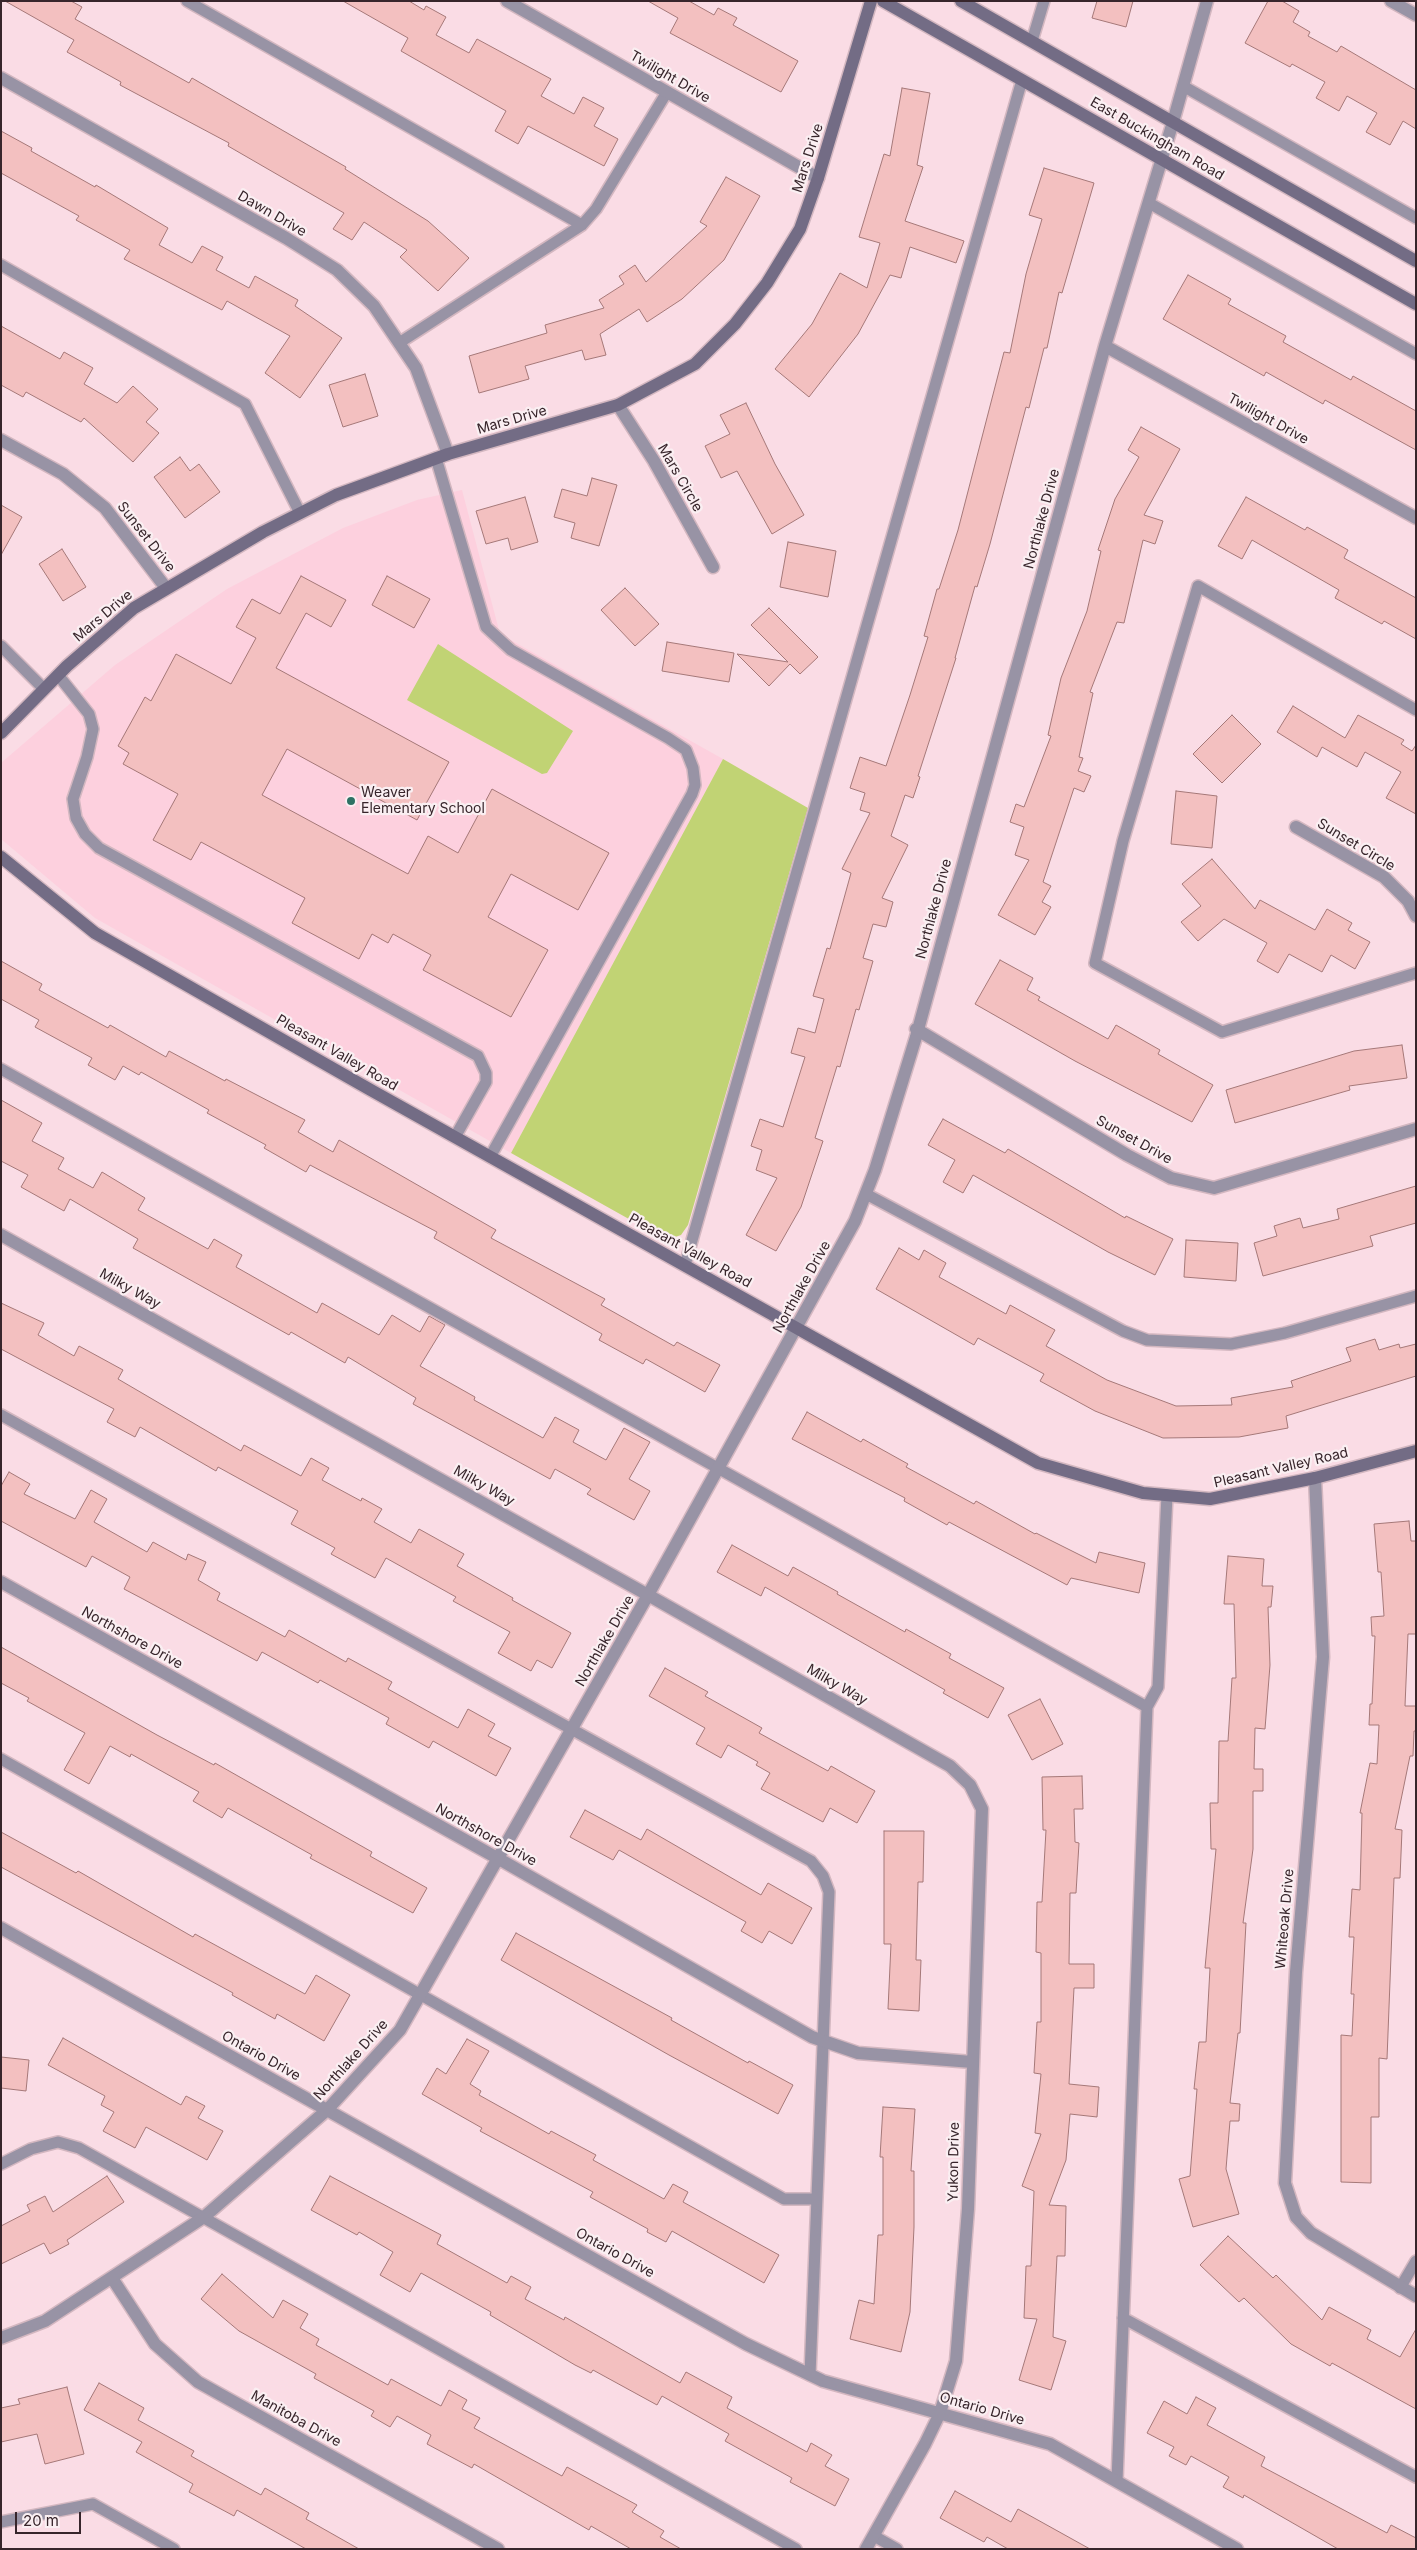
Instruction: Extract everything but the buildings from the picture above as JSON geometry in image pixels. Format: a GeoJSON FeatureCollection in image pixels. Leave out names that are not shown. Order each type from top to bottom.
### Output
{"type":"FeatureCollection","features":[{"type":"Feature","properties":{"kind":"street","name":"Twilight Drive"},"geometry":{"type":"LineString","coordinates":[[507,1],[818,178]]}},
{"type":"Feature","properties":{"kind":"street","name":"Mars Drive"},"geometry":{"type":"LineString","coordinates":[[1,733],[58,675],[134,608],[263,532],[336,495],[442,456],[618,405],[695,364],[735,324],[767,282],[800,229],[818,178],[871,1]]}},
{"type":"Feature","properties":{"kind":"street","name":"East Buckingham Road"},"geometry":{"type":"LineString","coordinates":[[883,1],[1416,304]]}},
{"type":"Feature","properties":{"kind":"street","name":"East Buckingham Road"},"geometry":{"type":"LineString","coordinates":[[961,1],[1416,261]]}},
{"type":"Feature","properties":{"kind":"street","name":"Northlake Drive"},"geometry":{"type":"LineString","coordinates":[[1,2338],[45,2321],[204,2217],[327,2110],[400,2030],[648,1595],[855,1221],[866,1194],[916,1037],[916,1029],[1105,346],[1173,122],[1207,1]]}},
{"type":"Feature","properties":{"kind":"street"},"geometry":{"type":"LineString","coordinates":[[1391,1],[1416,15]]}},
{"type":"Feature","properties":{"kind":"street","name":"Dawn Drive"},"geometry":{"type":"LineString","coordinates":[[1,78],[286,238],[337,270],[374,306],[416,368],[442,456]]}},
{"type":"Feature","properties":{"kind":"street","name":"Twilight Drive"},"geometry":{"type":"LineString","coordinates":[[1105,346],[1416,518]]}},
{"type":"Feature","properties":{"kind":"street","name":"Mars Circle"},"geometry":{"type":"LineString","coordinates":[[618,405],[654,461],[713,568]]}},
{"type":"Feature","properties":{"kind":"street","name":"Sunset Drive"},"geometry":{"type":"LineString","coordinates":[[1,440],[63,474],[104,508],[166,588]]}},
{"type":"Feature","properties":{"kind":"street","name":"Sunset Circle"},"geometry":{"type":"LineString","coordinates":[[1296,827],[1384,877],[1408,901],[1416,916]]}},
{"type":"Feature","properties":{"kind":"street","name":"Pleasant Valley Road"},"geometry":{"type":"LineString","coordinates":[[1,857],[96,933],[490,1157],[1038,1463],[1143,1493],[1210,1499],[1315,1478],[1416,1450]]}},
{"type":"Feature","properties":{"kind":"street","name":"Sunset Drive"},"geometry":{"type":"LineString","coordinates":[[916,1029],[1134,1158],[1172,1178],[1214,1188],[1416,1129]]}},
{"type":"Feature","properties":{"kind":"street","name":"Milky Way"},"geometry":{"type":"LineString","coordinates":[[1,1235],[648,1595],[950,1766]]}},
{"type":"Feature","properties":{"kind":"street","name":"Whiteoak Drive"},"geometry":{"type":"LineString","coordinates":[[1315,1478],[1323,1658],[1296,1972],[1285,2183],[1296,2217],[1311,2233],[1416,2296]]}},
{"type":"Feature","properties":{"kind":"street","name":"Northshore Drive"},"geometry":{"type":"LineString","coordinates":[[1,1582],[499,1859],[812,2037],[858,2053],[972,2062]]}},
{"type":"Feature","properties":{"kind":"street","name":"Yukon Drive"},"geometry":{"type":"LineString","coordinates":[[866,2549],[940,2413],[956,2361],[968,2209],[982,1809],[970,1785],[950,1766]]}},
{"type":"Feature","properties":{"kind":"street","name":"Ontario Drive"},"geometry":{"type":"LineString","coordinates":[[1,1928],[746,2344],[822,2381],[1050,2444],[1237,2549]]}},
{"type":"Feature","properties":{"kind":"street","name":"Manitoba Drive"},"geometry":{"type":"LineString","coordinates":[[112,2278],[155,2344],[198,2382],[498,2549]]}},
{"type":"Feature","properties":{"kind":"lane"},"geometry":{"type":"LineString","coordinates":[[187,1],[582,225]]}},
{"type":"Feature","properties":{"kind":"lane"},"geometry":{"type":"LineString","coordinates":[[1032,42],[1044,1]]}},
{"type":"Feature","properties":{"kind":"lane"},"geometry":{"type":"LineString","coordinates":[[684,1265],[1022,80]]}},
{"type":"Feature","properties":{"kind":"lane"},"geometry":{"type":"LineString","coordinates":[[1183,86],[1416,218]]}},
{"type":"Feature","properties":{"kind":"lane"},"geometry":{"type":"LineString","coordinates":[[399,343],[582,225],[596,209],[667,92]]}},
{"type":"Feature","properties":{"kind":"lane"},"geometry":{"type":"LineString","coordinates":[[1149,202],[1416,354]]}},
{"type":"Feature","properties":{"kind":"lane"},"geometry":{"type":"LineString","coordinates":[[1,265],[245,404],[300,513]]}},
{"type":"Feature","properties":{"kind":"lane"},"geometry":{"type":"LineString","coordinates":[[442,456],[486,627],[511,650],[686,750],[693,768],[695,785],[692,794],[490,1157]]}},
{"type":"Feature","properties":{"kind":"lane"},"geometry":{"type":"LineString","coordinates":[[1416,710],[1198,586],[1123,841],[1095,963],[1222,1032],[1416,973]]}},
{"type":"Feature","properties":{"kind":"lane"},"geometry":{"type":"LineString","coordinates":[[1,646],[44,689]]}},
{"type":"Feature","properties":{"kind":"lane"},"geometry":{"type":"LineString","coordinates":[[58,675],[89,714],[93,729],[87,757],[73,799],[76,818],[85,834],[99,848],[478,1056],[486,1072],[486,1082],[455,1137]]}},
{"type":"Feature","properties":{"kind":"lane"},"geometry":{"type":"LineString","coordinates":[[1,1069],[718,1470],[1147,1707]]}},
{"type":"Feature","properties":{"kind":"lane"},"geometry":{"type":"LineString","coordinates":[[866,1194],[1123,1331],[1147,1340],[1231,1344],[1285,1333],[1416,1296]]}},
{"type":"Feature","properties":{"kind":"lane"},"geometry":{"type":"LineString","coordinates":[[1,1415],[571,1731],[812,1861],[823,1876],[829,1892],[825,2042],[816,2199],[810,2375]]}},
{"type":"Feature","properties":{"kind":"lane"},"geometry":{"type":"LineString","coordinates":[[1117,2481],[1147,1707],[1158,1687],[1167,1495]]}},
{"type":"Feature","properties":{"kind":"lane"},"geometry":{"type":"LineString","coordinates":[[1,1759],[784,2199],[816,2199]]}},
{"type":"Feature","properties":{"kind":"lane"},"geometry":{"type":"LineString","coordinates":[[1,2164],[31,2149],[58,2142],[79,2148],[796,2549]]}},
{"type":"Feature","properties":{"kind":"lane"},"geometry":{"type":"LineString","coordinates":[[1400,2288],[1416,2261]]}},
{"type":"Feature","properties":{"kind":"lane"},"geometry":{"type":"LineString","coordinates":[[1123,2318],[1416,2478]]}},
{"type":"Feature","properties":{"kind":"lane"},"geometry":{"type":"LineString","coordinates":[[1,2522],[93,2504],[174,2549]]}},
{"type":"Feature","properties":{"kind":"lane"},"geometry":{"type":"LineString","coordinates":[[874,2536],[897,2549]]}},
{"type":"Feature","properties":{"kind":"shaded area","name":"Weaver Elementary School"},"geometry":{"type":"Polygon","coordinates":[[[462,490],[500,634],[723,759],[511,1153],[95,918],[1,839],[1,763],[115,665],[227,589],[343,528],[417,500],[462,490]]]}},
{"type":"Feature","properties":{"kind":"green space"},"geometry":{"type":"Polygon","coordinates":[[[438,644],[573,731],[547,773],[542,774],[407,700],[438,644]]]}},
{"type":"Feature","properties":{"kind":"green space"},"geometry":{"type":"Polygon","coordinates":[[[723,759],[808,808],[688,1225],[681,1235],[669,1239],[661,1237],[511,1153],[723,759]]]}},
{"type":"Feature","properties":{"kind":"place","name":"Weaver Elementary School"},"geometry":{"type":"Point","coordinates":[351,801]}}]}
